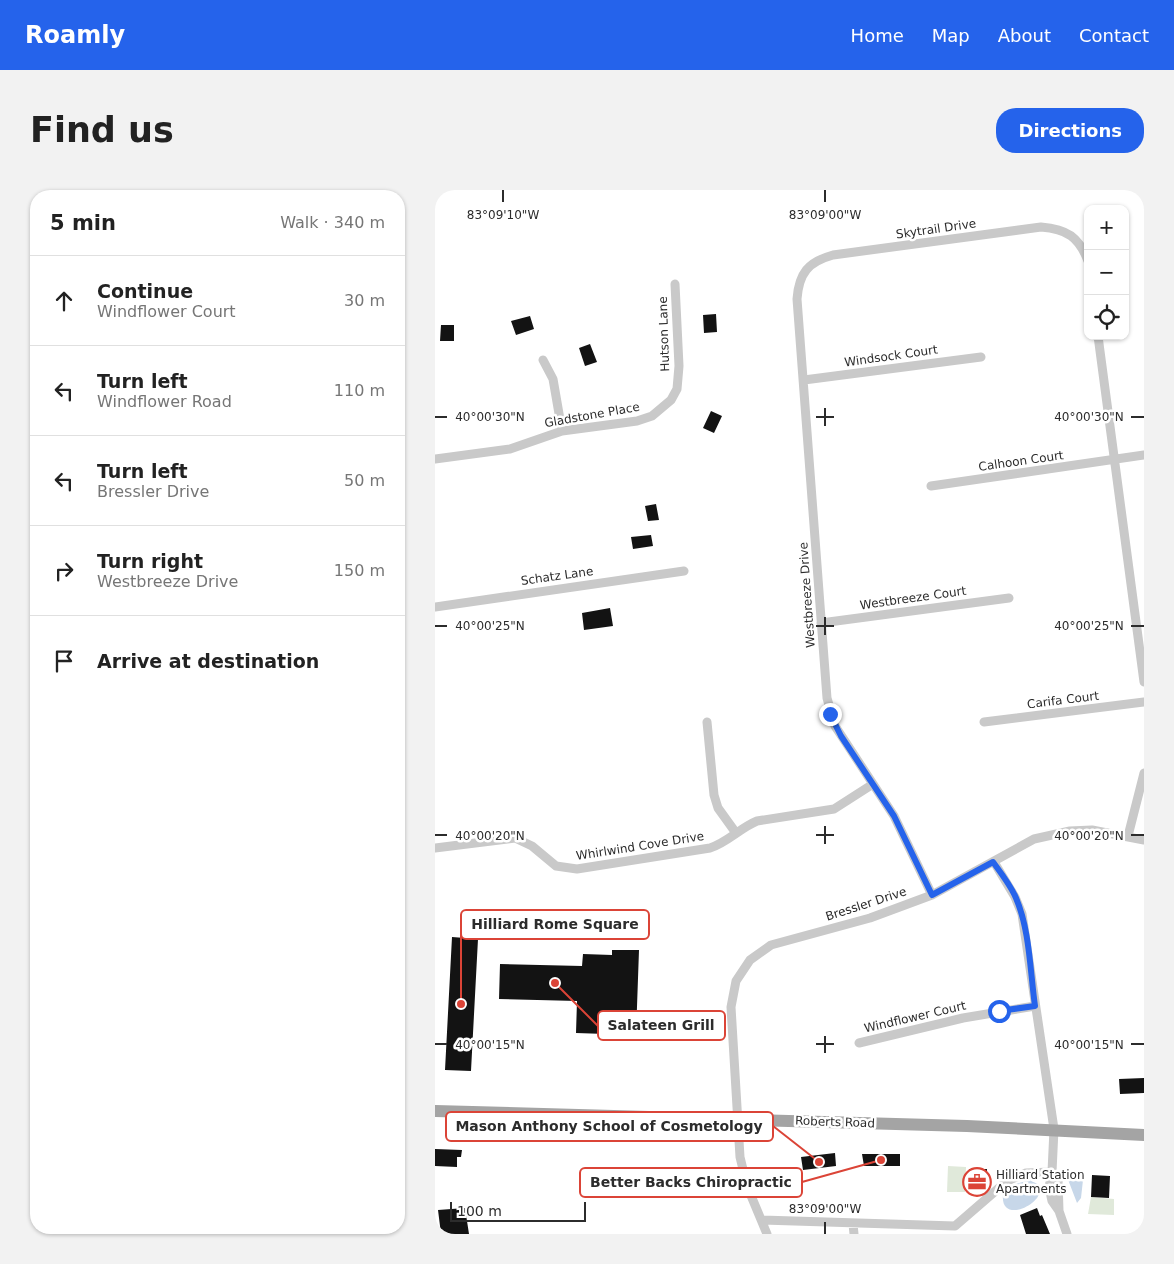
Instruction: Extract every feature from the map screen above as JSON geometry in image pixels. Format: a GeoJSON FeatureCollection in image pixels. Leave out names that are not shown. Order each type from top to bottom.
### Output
{"type":"FeatureCollection","features":[{"type":"Feature","properties":{"kind":"main road","name":"Roberts Road"},"geometry":{"type":"LineString","coordinates":[[435,1111],[1054,1129],[1144,1135]]}},
{"type":"Feature","properties":{"kind":"street","name":"Skytrail Drive"},"geometry":{"type":"LineString","coordinates":[[806,270],[818,260],[833,255],[1041,227],[1058,228],[1071,235],[1084,251]]}},
{"type":"Feature","properties":{"kind":"street","name":"Westbreeze Drive"},"geometry":{"type":"LineString","coordinates":[[806,270],[798,283],[797,298],[824,682],[830,714],[841,736],[894,816],[932,895]]}},
{"type":"Feature","properties":{"kind":"street","name":"Hutson Lane"},"geometry":{"type":"LineString","coordinates":[[663,408],[671,400],[677,389],[679,366],[675,284]]}},
{"type":"Feature","properties":{"kind":"street"},"geometry":{"type":"LineString","coordinates":[[1099,340],[1144,682]]}},
{"type":"Feature","properties":{"kind":"street","name":"Windsock Court"},"geometry":{"type":"LineString","coordinates":[[804,380],[981,356]]}},
{"type":"Feature","properties":{"kind":"street"},"geometry":{"type":"LineString","coordinates":[[543,360],[553,379],[562,431]]}},
{"type":"Feature","properties":{"kind":"street","name":"Gladstone Place"},"geometry":{"type":"LineString","coordinates":[[435,459],[510,449],[562,431],[637,421],[652,416],[663,408]]}},
{"type":"Feature","properties":{"kind":"street","name":"Calhoon Court"},"geometry":{"type":"LineString","coordinates":[[931,486],[1144,455]]}},
{"type":"Feature","properties":{"kind":"street","name":"Schatz Lane"},"geometry":{"type":"LineString","coordinates":[[435,607],[683,571]]}},
{"type":"Feature","properties":{"kind":"street","name":"Westbreeze Court"},"geometry":{"type":"LineString","coordinates":[[821,623],[1009,598]]}},
{"type":"Feature","properties":{"kind":"street","name":"Carifa Court"},"geometry":{"type":"LineString","coordinates":[[984,722],[1144,702]]}},
{"type":"Feature","properties":{"kind":"street"},"geometry":{"type":"LineString","coordinates":[[707,722],[714,795],[718,808],[736,833]]}},
{"type":"Feature","properties":{"kind":"street"},"geometry":{"type":"LineString","coordinates":[[1128,836],[1144,773]]}},
{"type":"Feature","properties":{"kind":"street","name":"Whirlwind Cove Drive"},"geometry":{"type":"LineString","coordinates":[[435,848],[515,838],[532,846],[556,866],[577,868],[710,848],[721,844],[746,825],[768,818],[834,810],[873,784]]}},
{"type":"Feature","properties":{"kind":"street","name":"Bressler Drive"},"geometry":{"type":"LineString","coordinates":[[767,1234],[742,1171],[738,1120],[731,1007],[736,982],[750,960],[771,945],[870,918],[932,895],[1034,839],[1052,834],[1093,830],[1144,840]]}},
{"type":"Feature","properties":{"kind":"street"},"geometry":{"type":"LineString","coordinates":[[993,862],[1015,897],[1022,914],[1054,1129],[1052,1172],[1049,1187],[1052,1201],[1059,1211],[1067,1234]]}},
{"type":"Feature","properties":{"kind":"street","name":"Windflower Court"},"geometry":{"type":"LineString","coordinates":[[859,1043],[963,1018],[1035,1006]]}},
{"type":"Feature","properties":{"kind":"street"},"geometry":{"type":"LineString","coordinates":[[762,1220],[942,1230],[959,1225],[1007,1180],[1015,1176],[1038,1172],[1052,1172]]}},
{"type":"Feature","properties":{"kind":"street"},"geometry":{"type":"LineString","coordinates":[[853,1224],[854,1234]]}},
{"type":"Feature","properties":{"kind":"green space"},"geometry":{"type":"Polygon","coordinates":[[[948,1166],[966,1167],[965,1192],[947,1192],[948,1166]]]}},
{"type":"Feature","properties":{"kind":"green space"},"geometry":{"type":"Polygon","coordinates":[[[1091,1197],[1114,1199],[1114,1215],[1088,1214],[1091,1197]]]}},
{"type":"Feature","properties":{"kind":"water"},"geometry":{"type":"Polygon","coordinates":[[[1072,1172],[1079,1173],[1083,1180],[1081,1198],[1077,1203],[1067,1177],[1072,1172]]]}},
{"type":"Feature","properties":{"kind":"water"},"geometry":{"type":"Polygon","coordinates":[[[1029,1180],[1040,1185],[1040,1192],[1036,1199],[1023,1208],[1008,1209],[1004,1204],[1003,1195],[1016,1184],[1029,1180]]]}},
{"type":"Feature","properties":{"kind":"building"},"geometry":{"type":"Polygon","coordinates":[[[716,314],[717,332],[704,333],[703,315],[716,314]]]}},
{"type":"Feature","properties":{"kind":"building"},"geometry":{"type":"Polygon","coordinates":[[[530,316],[534,329],[516,335],[511,321],[530,316]]]}},
{"type":"Feature","properties":{"kind":"building"},"geometry":{"type":"Polygon","coordinates":[[[441,325],[454,325],[454,341],[440,341],[441,325]]]}},
{"type":"Feature","properties":{"kind":"building"},"geometry":{"type":"Polygon","coordinates":[[[590,344],[597,362],[585,366],[579,348],[590,344]]]}},
{"type":"Feature","properties":{"kind":"building"},"geometry":{"type":"Polygon","coordinates":[[[711,411],[722,416],[714,433],[703,428],[711,411]]]}},
{"type":"Feature","properties":{"kind":"building"},"geometry":{"type":"Polygon","coordinates":[[[656,504],[659,520],[648,521],[645,506],[656,504]]]}},
{"type":"Feature","properties":{"kind":"building"},"geometry":{"type":"Polygon","coordinates":[[[651,535],[653,546],[633,549],[631,537],[651,535]]]}},
{"type":"Feature","properties":{"kind":"building"},"geometry":{"type":"Polygon","coordinates":[[[610,608],[613,626],[584,630],[582,613],[610,608]]]}},
{"type":"Feature","properties":{"kind":"building"},"geometry":{"type":"Polygon","coordinates":[[[452,937],[478,939],[471,1071],[445,1070],[452,937]]]}},
{"type":"Feature","properties":{"kind":"building"},"geometry":{"type":"Polygon","coordinates":[[[612,950],[639,950],[636,1035],[576,1033],[577,1001],[499,999],[500,964],[582,966],[583,954],[612,955],[612,950]]]}},
{"type":"Feature","properties":{"kind":"building"},"geometry":{"type":"Polygon","coordinates":[[[1144,1078],[1144,1093],[1120,1094],[1119,1079],[1144,1078]]]}},
{"type":"Feature","properties":{"kind":"building"},"geometry":{"type":"Polygon","coordinates":[[[435,1149],[462,1150],[461,1157],[457,1157],[457,1167],[435,1166],[435,1149]]]}},
{"type":"Feature","properties":{"kind":"building"},"geometry":{"type":"Polygon","coordinates":[[[835,1153],[836,1166],[803,1170],[801,1157],[835,1153]]]}},
{"type":"Feature","properties":{"kind":"building"},"geometry":{"type":"Polygon","coordinates":[[[862,1154],[900,1154],[900,1166],[864,1166],[862,1154]]]}},
{"type":"Feature","properties":{"kind":"building","name":"Hilliard Station Apartments"},"geometry":{"type":"Polygon","coordinates":[[[969,1169],[987,1169],[986,1191],[984,1193],[968,1192],[969,1169]]]}},
{"type":"Feature","properties":{"kind":"building"},"geometry":{"type":"Polygon","coordinates":[[[1092,1175],[1110,1176],[1109,1198],[1091,1197],[1092,1175]]]}},
{"type":"Feature","properties":{"kind":"building"},"geometry":{"type":"Polygon","coordinates":[[[465,1208],[469,1234],[441,1234],[438,1210],[465,1208]]]}},
{"type":"Feature","properties":{"kind":"building"},"geometry":{"type":"Polygon","coordinates":[[[1037,1208],[1050,1234],[1026,1234],[1020,1215],[1037,1208]]]}},
{"type":"Feature","properties":{"kind":"place","name":"Salateen Grill"},"geometry":{"type":"Point","coordinates":[555,983]}},
{"type":"Feature","properties":{"kind":"place","name":"Hilliard Rome Square"},"geometry":{"type":"Point","coordinates":[461,1004]}},
{"type":"Feature","properties":{"kind":"place","name":"Better Backs Chiropractic"},"geometry":{"type":"Point","coordinates":[881,1160]}},
{"type":"Feature","properties":{"kind":"place","name":"Mason Anthony School of Cosmetology"},"geometry":{"type":"Point","coordinates":[819,1162]}},
{"type":"Feature","properties":{"kind":"place","name":"Hilliard Station Apartments"},"geometry":{"type":"Point","coordinates":[977,1182]}},
{"type":"Feature","properties":{"kind":"route"},"geometry":{"type":"LineString","coordinates":[[830,714],[841,736],[894,816],[932,895],[993,862],[1015,897],[1022,914],[1035,1006],[999,1011]]}}]}
